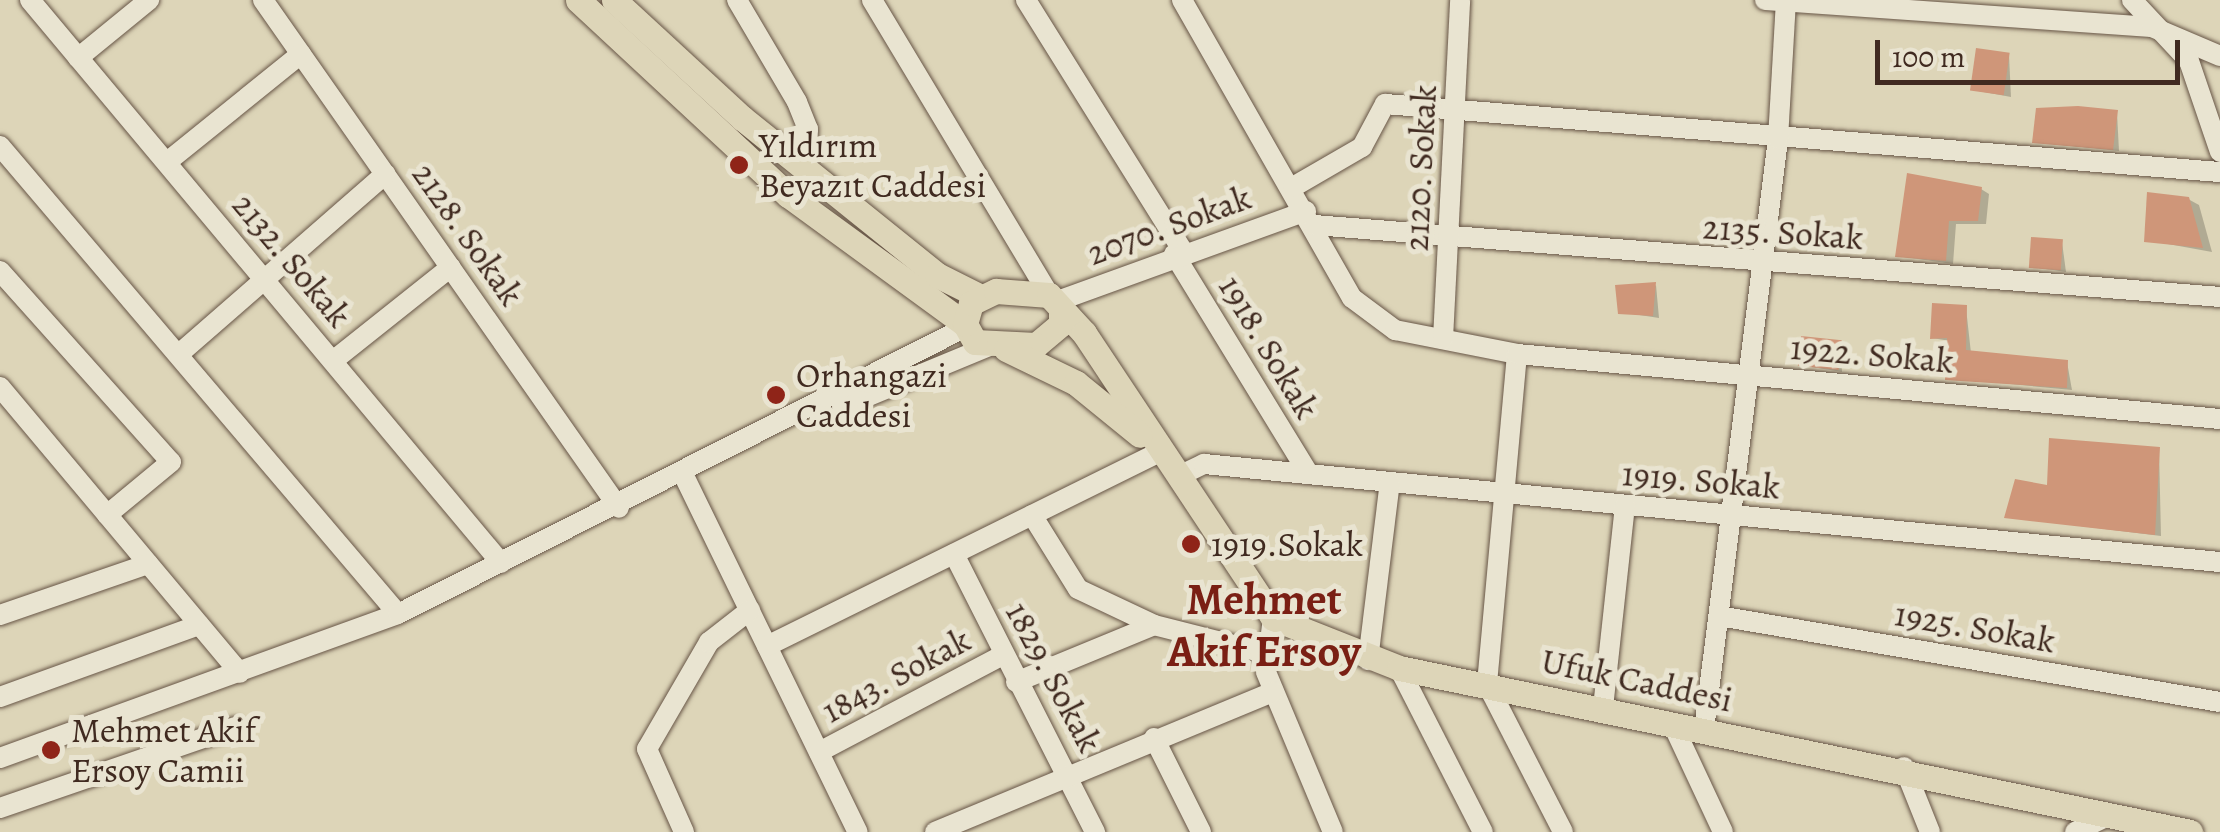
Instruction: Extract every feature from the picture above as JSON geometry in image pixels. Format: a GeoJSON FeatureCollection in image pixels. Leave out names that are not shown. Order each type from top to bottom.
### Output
{"type":"FeatureCollection","features":[{"type":"Feature","properties":{"kind":"main road"},"geometry":{"type":"LineString","coordinates":[[578,0],[788,195],[966,325]]}},
{"type":"Feature","properties":{"kind":"main road"},"geometry":{"type":"LineString","coordinates":[[614,0],[806,170],[937,275],[980,296],[1016,288],[1055,303],[1179,476],[1273,618]]}},
{"type":"Feature","properties":{"kind":"main road"},"geometry":{"type":"LineString","coordinates":[[980,296],[966,325],[969,338],[997,346],[1076,383],[1160,452]]}},
{"type":"Feature","properties":{"kind":"main road"},"geometry":{"type":"LineString","coordinates":[[997,346],[1050,338],[1055,303]]}},
{"type":"Feature","properties":{"kind":"main road","name":"Ufuk Caddesi"},"geometry":{"type":"LineString","coordinates":[[1273,618],[1368,660],[1398,668],[1904,766],[2190,832]]}},
{"type":"Feature","properties":{"kind":"street","name":"2132. Sokak"},"geometry":{"type":"LineString","coordinates":[[30,0],[501,563]]}},
{"type":"Feature","properties":{"kind":"street"},"geometry":{"type":"LineString","coordinates":[[78,58],[149,0]]}},
{"type":"Feature","properties":{"kind":"street","name":"2128. Sokak"},"geometry":{"type":"LineString","coordinates":[[263,0],[619,508]]}},
{"type":"Feature","properties":{"kind":"street"},"geometry":{"type":"LineString","coordinates":[[737,0],[797,102],[810,142],[806,170]]}},
{"type":"Feature","properties":{"kind":"street"},"geometry":{"type":"LineString","coordinates":[[872,0],[1055,303]]}},
{"type":"Feature","properties":{"kind":"street","name":"1918. Sokak"},"geometry":{"type":"LineString","coordinates":[[1026,0],[1309,474]]}},
{"type":"Feature","properties":{"kind":"street","name":"1922. Sokak"},"geometry":{"type":"LineString","coordinates":[[1182,0],[1293,187],[1352,298],[1395,330],[1517,354],[2220,419]]}},
{"type":"Feature","properties":{"kind":"street","name":"2120. Sokak"},"geometry":{"type":"LineString","coordinates":[[1443,339],[1460,0]]}},
{"type":"Feature","properties":{"kind":"street"},"geometry":{"type":"LineString","coordinates":[[1765,0],[1938,9],[2152,28],[2220,56]]}},
{"type":"Feature","properties":{"kind":"street"},"geometry":{"type":"LineString","coordinates":[[2132,0],[2152,28],[2189,61],[2220,152]]}},
{"type":"Feature","properties":{"kind":"street"},"geometry":{"type":"LineString","coordinates":[[1704,730],[1778,139],[1786,1]]}},
{"type":"Feature","properties":{"kind":"street"},"geometry":{"type":"LineString","coordinates":[[167,162],[302,54]]}},
{"type":"Feature","properties":{"kind":"street"},"geometry":{"type":"LineString","coordinates":[[1293,187],[1362,147],[1386,104],[1455,114],[2220,172]]}},
{"type":"Feature","properties":{"kind":"street"},"geometry":{"type":"LineString","coordinates":[[0,146],[398,614]]}},
{"type":"Feature","properties":{"kind":"street"},"geometry":{"type":"LineString","coordinates":[[178,354],[386,174]]}},
{"type":"Feature","properties":{"kind":"street","name":"2070. Sokak"},"geometry":{"type":"LineString","coordinates":[[1055,303],[1178,252],[1310,218]]}},
{"type":"Feature","properties":{"kind":"street","name":"2135. Sokak"},"geometry":{"type":"LineString","coordinates":[[1310,218],[1341,228],[2220,297]]}},
{"type":"Feature","properties":{"kind":"street"},"geometry":{"type":"LineString","coordinates":[[334,360],[451,267]]}},
{"type":"Feature","properties":{"kind":"street"},"geometry":{"type":"LineString","coordinates":[[0,271],[172,462],[107,515]]}},
{"type":"Feature","properties":{"kind":"street"},"geometry":{"type":"LineString","coordinates":[[0,758],[398,614],[684,476],[966,325]]}},
{"type":"Feature","properties":{"kind":"street"},"geometry":{"type":"LineString","coordinates":[[684,476],[997,346]]}},
{"type":"Feature","properties":{"kind":"street"},"geometry":{"type":"LineString","coordinates":[[1517,354],[1509,494],[1487,684],[1563,832]]}},
{"type":"Feature","properties":{"kind":"street"},"geometry":{"type":"LineString","coordinates":[[0,386],[240,673]]}},
{"type":"Feature","properties":{"kind":"street"},"geometry":{"type":"LineString","coordinates":[[767,646],[1160,452]]}},
{"type":"Feature","properties":{"kind":"street","name":"1919. Sokak"},"geometry":{"type":"LineString","coordinates":[[1179,476],[1204,464],[2220,562]]}},
{"type":"Feature","properties":{"kind":"street"},"geometry":{"type":"LineString","coordinates":[[684,476],[858,832]]}},
{"type":"Feature","properties":{"kind":"street"},"geometry":{"type":"LineString","coordinates":[[1368,660],[1390,482]]}},
{"type":"Feature","properties":{"kind":"street"},"geometry":{"type":"LineString","coordinates":[[1603,708],[1624,505]]}},
{"type":"Feature","properties":{"kind":"street"},"geometry":{"type":"LineString","coordinates":[[1032,515],[1078,589],[1154,625],[1265,654]]}},
{"type":"Feature","properties":{"kind":"street","name":"1829. Sokak"},"geometry":{"type":"LineString","coordinates":[[954,554],[1016,682],[1068,772],[1095,832]]}},
{"type":"Feature","properties":{"kind":"street"},"geometry":{"type":"LineString","coordinates":[[0,615],[148,564]]}},
{"type":"Feature","properties":{"kind":"street"},"geometry":{"type":"LineString","coordinates":[[684,832],[647,749],[708,642],[750,610]]}},
{"type":"Feature","properties":{"kind":"street","name":"1925. Sokak"},"geometry":{"type":"LineString","coordinates":[[1720,616],[2220,702]]}},
{"type":"Feature","properties":{"kind":"street"},"geometry":{"type":"LineString","coordinates":[[1273,618],[1265,654],[1273,692],[1332,832]]}},
{"type":"Feature","properties":{"kind":"street"},"geometry":{"type":"LineString","coordinates":[[0,697],[199,625]]}},
{"type":"Feature","properties":{"kind":"street","name":"1843. Sokak"},"geometry":{"type":"LineString","coordinates":[[1016,682],[1154,625]]}},
{"type":"Feature","properties":{"kind":"street","name":"1843. Sokak"},"geometry":{"type":"LineString","coordinates":[[819,752],[1003,655]]}},
{"type":"Feature","properties":{"kind":"street"},"geometry":{"type":"LineString","coordinates":[[1398,668],[1483,832]]}},
{"type":"Feature","properties":{"kind":"street"},"geometry":{"type":"LineString","coordinates":[[936,832],[1068,772],[1273,692]]}},
{"type":"Feature","properties":{"kind":"street"},"geometry":{"type":"LineString","coordinates":[[1672,723],[1715,829]]}},
{"type":"Feature","properties":{"kind":"street"},"geometry":{"type":"LineString","coordinates":[[0,808],[235,727]]}},
{"type":"Feature","properties":{"kind":"street"},"geometry":{"type":"LineString","coordinates":[[1154,738],[1201,832]]}},
{"type":"Feature","properties":{"kind":"street"},"geometry":{"type":"LineString","coordinates":[[0,749],[38,742]]}},
{"type":"Feature","properties":{"kind":"street"},"geometry":{"type":"LineString","coordinates":[[1904,766],[1930,832]]}},
{"type":"Feature","properties":{"kind":"street"},"geometry":{"type":"LineString","coordinates":[[2075,832],[2112,814]]}},
{"type":"Feature","properties":{"kind":"building"},"geometry":{"type":"Polygon","coordinates":[[[1976,48],[2010,53],[2004,95],[1970,91],[1976,48]]]}},
{"type":"Feature","properties":{"kind":"building"},"geometry":{"type":"Polygon","coordinates":[[[2078,106],[2118,110],[2113,150],[2032,143],[2036,108],[2078,106]]]}},
{"type":"Feature","properties":{"kind":"building"},"geometry":{"type":"Polygon","coordinates":[[[1907,173],[1982,187],[1978,221],[1949,221],[1946,261],[1895,257],[1907,173]]]}},
{"type":"Feature","properties":{"kind":"building"},"geometry":{"type":"Polygon","coordinates":[[[2147,192],[2189,197],[2203,248],[2144,242],[2147,192]]]}},
{"type":"Feature","properties":{"kind":"building"},"geometry":{"type":"Polygon","coordinates":[[[2031,237],[2063,239],[2061,270],[2029,268],[2031,237]]]}},
{"type":"Feature","properties":{"kind":"building"},"geometry":{"type":"Polygon","coordinates":[[[1656,282],[1653,316],[1618,314],[1615,285],[1656,282]]]}},
{"type":"Feature","properties":{"kind":"building"},"geometry":{"type":"Polygon","coordinates":[[[1932,303],[1967,305],[1966,350],[2068,360],[2067,388],[1945,380],[1947,338],[1930,339],[1932,303]]]}},
{"type":"Feature","properties":{"kind":"building"},"geometry":{"type":"Polygon","coordinates":[[[1801,336],[1842,340],[1839,370],[1798,366],[1801,336]]]}},
{"type":"Feature","properties":{"kind":"building"},"geometry":{"type":"Polygon","coordinates":[[[2049,438],[2160,447],[2155,535],[2004,518],[2015,479],[2047,485],[2049,438]]]}},
{"type":"Feature","properties":{"kind":"place","name":"Yıldırım Beyazıt Caddesi"},"geometry":{"type":"Point","coordinates":[739,165]}},
{"type":"Feature","properties":{"kind":"place","name":"Orhangazi Caddesi"},"geometry":{"type":"Point","coordinates":[776,395]}},
{"type":"Feature","properties":{"kind":"place","name":"1919.Sokak"},"geometry":{"type":"Point","coordinates":[1191,544]}},
{"type":"Feature","properties":{"kind":"place","name":"Mehmet Akif Ersoy Camii"},"geometry":{"type":"Point","coordinates":[51,750]}},
{"type":"Feature","properties":{"kind":"district","name":"Mehmet Akif Ersoy"},"geometry":{"type":"Point","coordinates":[1264,626]}}]}
